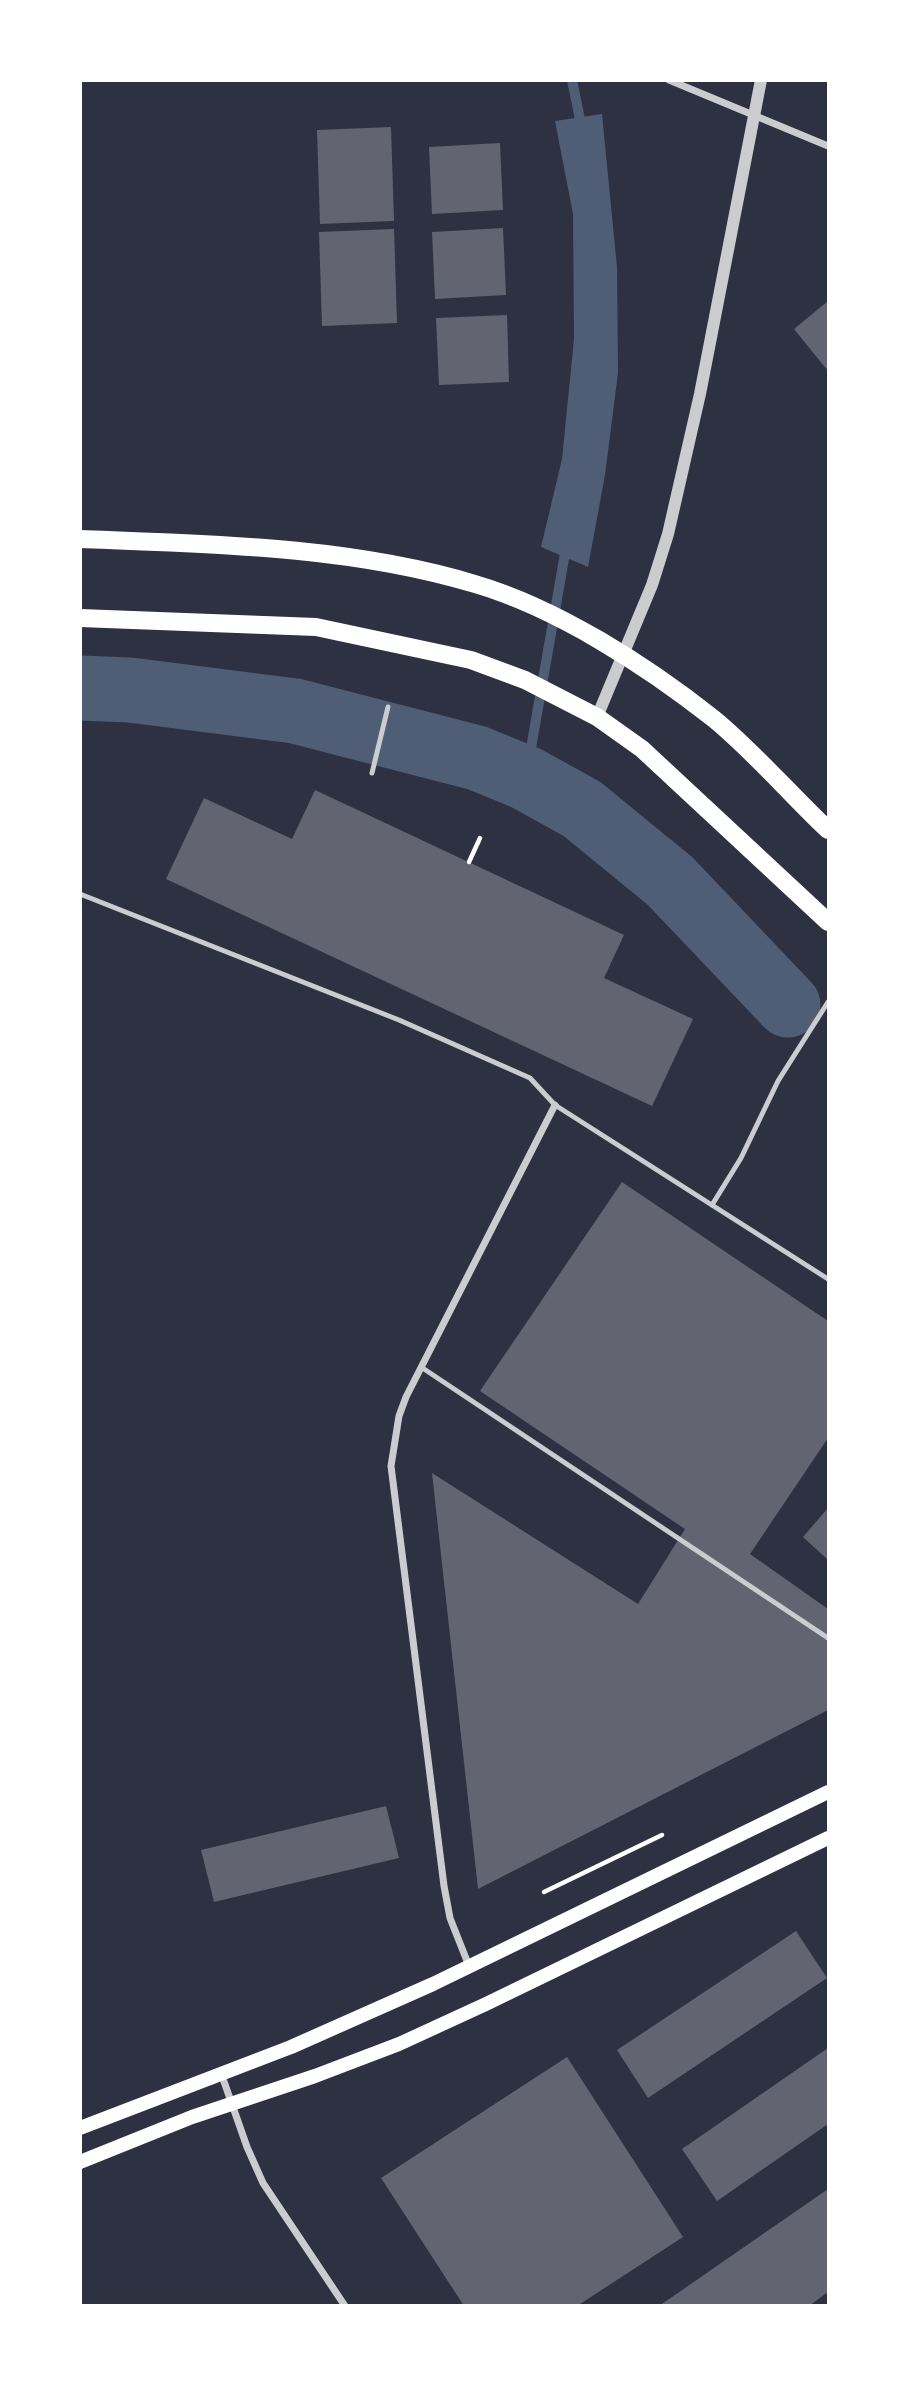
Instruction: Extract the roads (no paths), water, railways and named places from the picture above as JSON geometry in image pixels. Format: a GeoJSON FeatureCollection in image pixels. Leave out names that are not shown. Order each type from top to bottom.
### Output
{"type":"FeatureCollection","features":[{"type":"Feature","properties":{"kind":"main road"},"geometry":{"type":"LineString","coordinates":[[80,539],[199,543],[361,558],[475,584],[525,603],[577,628],[624,656],[715,720],[828,830]]}},
{"type":"Feature","properties":{"kind":"main road"},"geometry":{"type":"LineString","coordinates":[[80,618],[316,627],[471,660],[513,676],[565,699],[597,717],[642,749],[828,922]]}},
{"type":"Feature","properties":{"kind":"main road"},"geometry":{"type":"LineString","coordinates":[[80,2128],[291,2047],[470,1966],[828,1792]]}},
{"type":"Feature","properties":{"kind":"main road"},"geometry":{"type":"LineString","coordinates":[[80,2162],[231,2103],[315,2076],[399,2043],[486,2004],[828,1838]]}},
{"type":"Feature","properties":{"kind":"street"},"geometry":{"type":"LineString","coordinates":[[597,717],[653,585],[667,534],[700,394],[761,80]]}},
{"type":"Feature","properties":{"kind":"street"},"geometry":{"type":"LineString","coordinates":[[672,81],[828,146]]}},
{"type":"Feature","properties":{"kind":"street"},"geometry":{"type":"LineString","coordinates":[[470,1966],[450,1918],[443,1886],[391,1466],[399,1416],[421,1367],[555,1105]]}},
{"type":"Feature","properties":{"kind":"street"},"geometry":{"type":"LineString","coordinates":[[221,2073],[262,2183],[345,2305]]}},
{"type":"Feature","properties":{"kind":"lane"},"geometry":{"type":"LineString","coordinates":[[372,773],[388,707]]}},
{"type":"Feature","properties":{"kind":"lane"},"geometry":{"type":"LineString","coordinates":[[80,894],[411,1025],[530,1079],[555,1105],[828,1279]]}},
{"type":"Feature","properties":{"kind":"lane"},"geometry":{"type":"LineString","coordinates":[[712,1205],[741,1158],[778,1081],[828,1002]]}},
{"type":"Feature","properties":{"kind":"lane"},"geometry":{"type":"LineString","coordinates":[[421,1367],[828,1638]]}},
{"type":"Feature","properties":{"kind":"water"},"geometry":{"type":"Polygon","coordinates":[[[602,114],[617,267],[618,373],[605,475],[588,567],[541,547],[562,459],[574,339],[573,214],[555,121],[602,114]]]}},
{"type":"Feature","properties":{"kind":"water"},"geometry":{"type":"Polygon","coordinates":[[[118,670],[355,700],[342,748],[218,718],[107,710],[117,686],[118,670]]]}},
{"type":"Feature","properties":{"kind":"water"},"geometry":{"type":"Polygon","coordinates":[[[421,713],[495,741],[611,801],[576,840],[550,817],[519,797],[453,770],[409,761],[421,713]]]}},
{"type":"Feature","properties":{"kind":"water"},"geometry":{"type":"Polygon","coordinates":[[[670,849],[802,988],[775,1021],[688,929],[636,889],[670,849]]]}},
{"type":"Feature","properties":{"kind":"waterway"},"geometry":{"type":"LineString","coordinates":[[572,80],[582,129]]}},
{"type":"Feature","properties":{"kind":"waterway"},"geometry":{"type":"LineString","coordinates":[[527,771],[567,542]]}},
{"type":"Feature","properties":{"kind":"waterway"},"geometry":{"type":"LineString","coordinates":[[80,688],[130,690],[295,711],[477,758],[526,778],[582,809],[670,881],[788,1005]]}}]}
